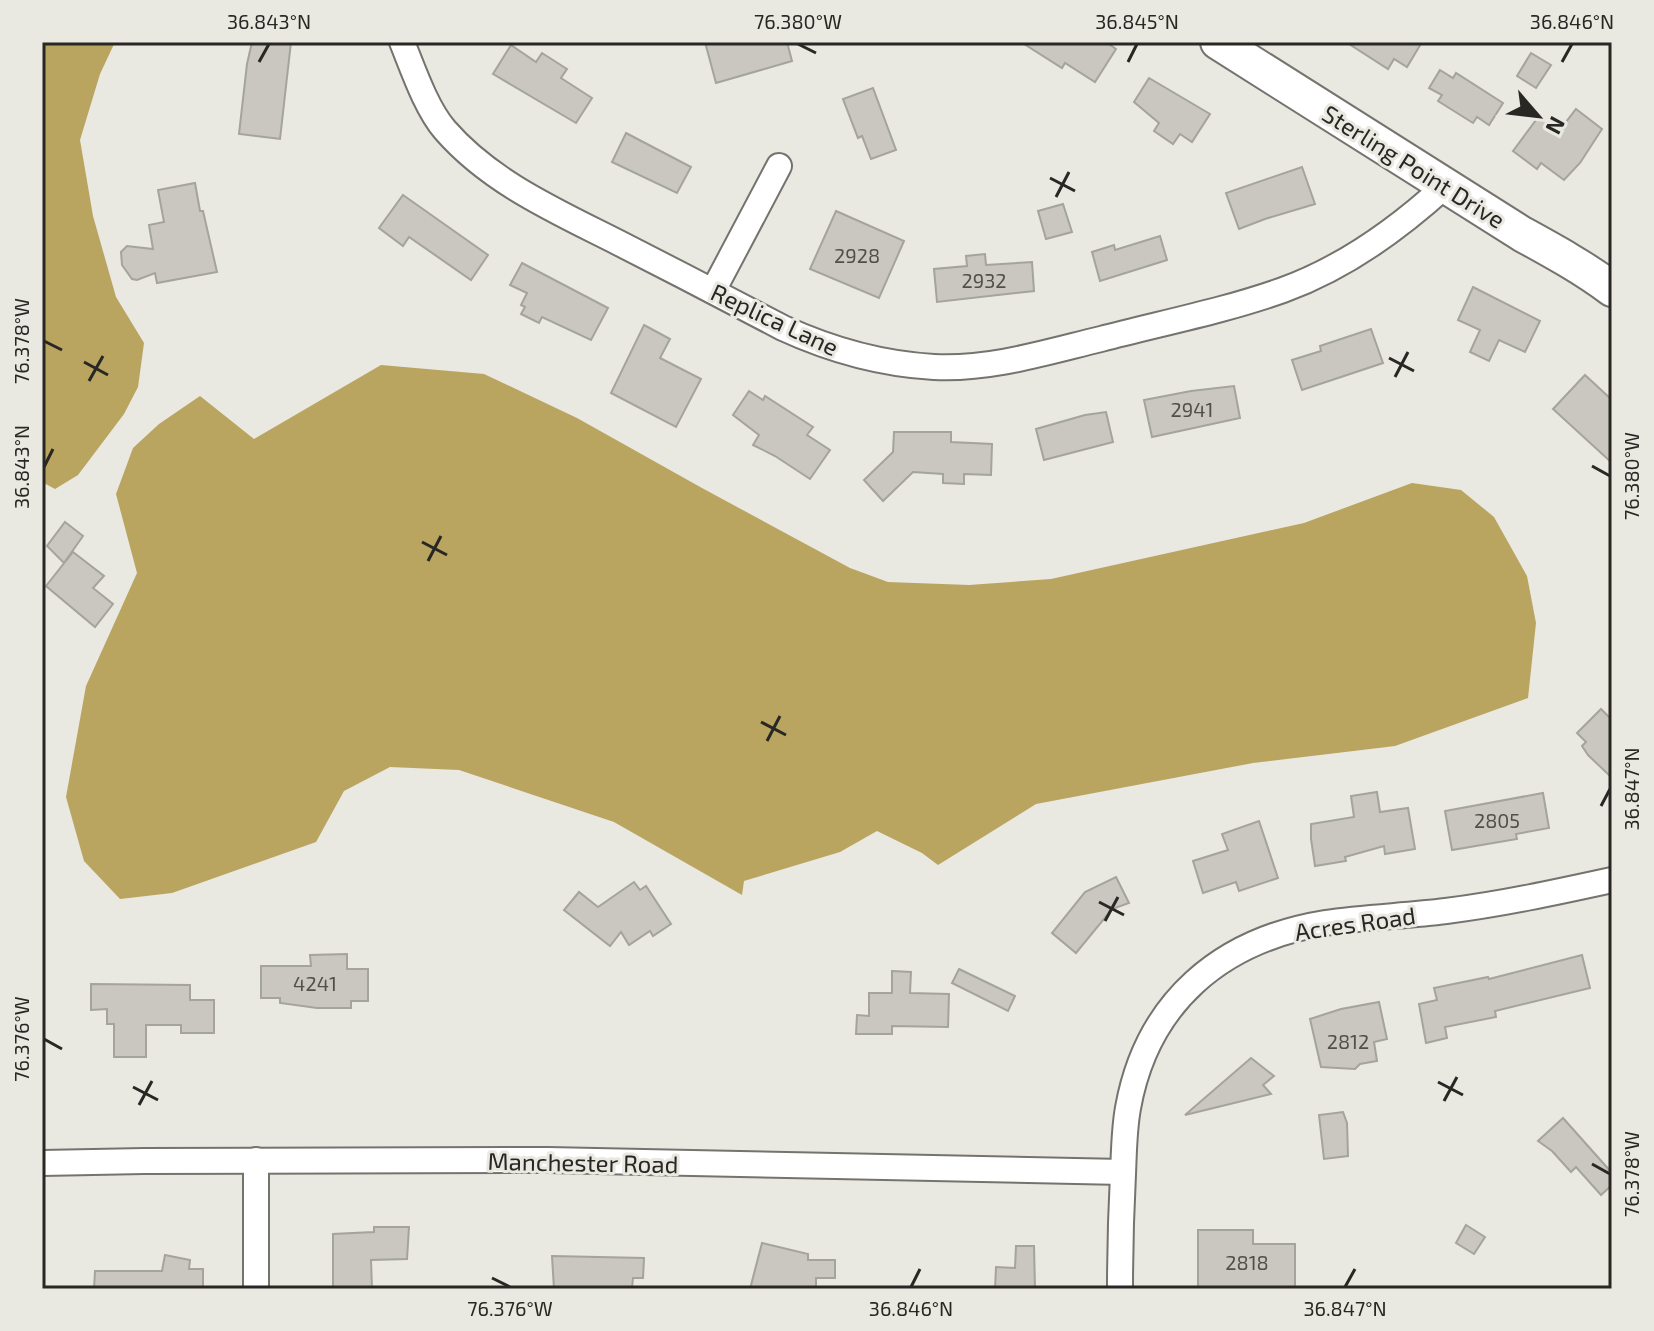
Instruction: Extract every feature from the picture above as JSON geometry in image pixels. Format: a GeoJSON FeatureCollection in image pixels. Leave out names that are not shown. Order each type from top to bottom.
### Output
{"type":"FeatureCollection","features":[{"type":"Feature","properties":{"kind":"street","name":"Replica Lane"},"geometry":{"type":"LineString","coordinates":[[402,42],[443,127],[468,153],[503,180],[556,211],[783,328],[849,354],[893,363],[937,367],[982,365],[1238,305],[1285,289],[1375,243],[1445,186]]}},
{"type":"Feature","properties":{"kind":"street","name":"Sterling Point Drive"},"geometry":{"type":"LineString","coordinates":[[1224,45],[1522,234],[1608,281]]}},
{"type":"Feature","properties":{"kind":"street"},"geometry":{"type":"LineString","coordinates":[[713,291],[779,166]]}},
{"type":"Feature","properties":{"kind":"street","name":"Acres Road"},"geometry":{"type":"LineString","coordinates":[[1120,1289],[1128,1108],[1134,1082],[1151,1039],[1168,1010],[1190,985],[1216,964],[1283,933],[1324,923],[1448,911],[1612,880]]}},
{"type":"Feature","properties":{"kind":"street"},"geometry":{"type":"LineString","coordinates":[[256,1160],[256,1289]]}},
{"type":"Feature","properties":{"kind":"street","name":"Manchester Road"},"geometry":{"type":"LineString","coordinates":[[42,1163],[548,1160],[1123,1172]]}},
{"type":"Feature","properties":{"kind":"shaded area"},"geometry":{"type":"Polygon","coordinates":[[[42,42],[115,42],[100,74],[80,140],[93,216],[116,297],[144,343],[138,387],[124,414],[78,475],[55,489],[42,482],[42,42]]]}},
{"type":"Feature","properties":{"kind":"shaded area"},"geometry":{"type":"Polygon","coordinates":[[[381,365],[484,374],[577,418],[850,568],[888,582],[969,585],[1051,579],[1304,523],[1412,483],[1461,490],[1494,517],[1527,576],[1536,623],[1528,698],[1395,746],[1253,763],[1036,804],[938,865],[922,853],[877,831],[840,852],[744,881],[742,895],[614,822],[459,770],[390,767],[344,791],[316,842],[172,893],[120,899],[84,861],[66,797],[86,686],[137,573],[116,494],[133,448],[159,424],[200,396],[254,439],[381,365]]]}},
{"type":"Feature","properties":{"kind":"building"},"geometry":{"type":"Polygon","coordinates":[[[252,42],[291,42],[280,139],[239,134],[252,42]]]}},
{"type":"Feature","properties":{"kind":"building"},"geometry":{"type":"Polygon","coordinates":[[[705,42],[787,42],[792,61],[716,83],[705,42]]]}},
{"type":"Feature","properties":{"kind":"building"},"geometry":{"type":"Polygon","coordinates":[[[1021,42],[1106,42],[1116,49],[1095,82],[1065,63],[1062,68],[1021,42]]]}},
{"type":"Feature","properties":{"kind":"building"},"geometry":{"type":"Polygon","coordinates":[[[1346,42],[1422,42],[1407,67],[1394,59],[1388,69],[1346,42]]]}},
{"type":"Feature","properties":{"kind":"building"},"geometry":{"type":"Polygon","coordinates":[[[511,45],[536,62],[542,53],[567,69],[561,78],[592,98],[576,123],[493,74],[511,45]]]}},
{"type":"Feature","properties":{"kind":"building"},"geometry":{"type":"Polygon","coordinates":[[[1531,53],[1551,65],[1536,88],[1517,76],[1531,53]]]}},
{"type":"Feature","properties":{"kind":"building"},"geometry":{"type":"Polygon","coordinates":[[[1440,70],[1453,78],[1456,73],[1503,103],[1489,125],[1477,117],[1473,123],[1438,101],[1442,95],[1429,88],[1440,70]]]}},
{"type":"Feature","properties":{"kind":"building"},"geometry":{"type":"Polygon","coordinates":[[[1149,78],[1210,114],[1192,142],[1180,134],[1173,144],[1154,131],[1159,123],[1134,102],[1149,78]]]}},
{"type":"Feature","properties":{"kind":"building"},"geometry":{"type":"Polygon","coordinates":[[[873,88],[896,150],[871,159],[862,136],[858,138],[843,99],[873,88]]]}},
{"type":"Feature","properties":{"kind":"building"},"geometry":{"type":"Polygon","coordinates":[[[1576,109],[1602,129],[1580,163],[1564,180],[1541,163],[1537,169],[1513,151],[1539,116],[1559,131],[1576,109]]]}},
{"type":"Feature","properties":{"kind":"building"},"geometry":{"type":"Polygon","coordinates":[[[626,133],[691,167],[677,193],[612,162],[626,133]]]}},
{"type":"Feature","properties":{"kind":"building"},"geometry":{"type":"Polygon","coordinates":[[[1302,167],[1315,204],[1239,229],[1226,193],[1302,167]]]}},
{"type":"Feature","properties":{"kind":"building"},"geometry":{"type":"Polygon","coordinates":[[[195,183],[217,272],[157,283],[155,273],[132,279],[122,265],[121,252],[127,246],[153,249],[149,225],[164,222],[158,190],[195,183]]]}},
{"type":"Feature","properties":{"kind":"building"},"geometry":{"type":"Polygon","coordinates":[[[403,195],[488,255],[471,280],[409,237],[403,246],[379,228],[403,195]]]}},
{"type":"Feature","properties":{"kind":"building"},"geometry":{"type":"Polygon","coordinates":[[[1063,204],[1072,232],[1046,239],[1038,211],[1063,204]]]}},
{"type":"Feature","properties":{"kind":"building"},"geometry":{"type":"Polygon","coordinates":[[[836,211],[904,241],[879,298],[810,269],[836,211]]]}},
{"type":"Feature","properties":{"kind":"building"},"geometry":{"type":"Polygon","coordinates":[[[1160,236],[1167,260],[1100,281],[1092,252],[1114,245],[1115,250],[1160,236]]]}},
{"type":"Feature","properties":{"kind":"building"},"geometry":{"type":"Polygon","coordinates":[[[985,254],[986,265],[1032,262],[1034,291],[937,302],[934,269],[967,266],[966,256],[985,254]]]}},
{"type":"Feature","properties":{"kind":"building"},"geometry":{"type":"Polygon","coordinates":[[[522,263],[608,308],[591,340],[542,317],[539,323],[521,314],[525,307],[521,305],[527,293],[510,285],[522,263]]]}},
{"type":"Feature","properties":{"kind":"building"},"geometry":{"type":"Polygon","coordinates":[[[1473,287],[1540,321],[1525,352],[1499,340],[1489,361],[1470,352],[1480,330],[1458,320],[1473,287]]]}},
{"type":"Feature","properties":{"kind":"building"},"geometry":{"type":"Polygon","coordinates":[[[644,325],[670,339],[660,358],[701,379],[676,427],[611,393],[644,325]]]}},
{"type":"Feature","properties":{"kind":"building"},"geometry":{"type":"Polygon","coordinates":[[[1371,329],[1383,363],[1302,390],[1292,360],[1321,351],[1320,346],[1371,329]]]}},
{"type":"Feature","properties":{"kind":"building"},"geometry":{"type":"Polygon","coordinates":[[[1585,375],[1612,400],[1612,463],[1553,409],[1585,375]]]}},
{"type":"Feature","properties":{"kind":"building"},"geometry":{"type":"Polygon","coordinates":[[[1234,386],[1240,418],[1152,437],[1144,400],[1234,386]]]}},
{"type":"Feature","properties":{"kind":"building"},"geometry":{"type":"Polygon","coordinates":[[[749,391],[763,400],[765,396],[813,427],[807,435],[830,450],[810,479],[753,445],[759,435],[733,415],[749,391]]]}},
{"type":"Feature","properties":{"kind":"building"},"geometry":{"type":"Polygon","coordinates":[[[1106,412],[1113,442],[1044,460],[1036,429],[1106,412]]]}},
{"type":"Feature","properties":{"kind":"building"},"geometry":{"type":"Polygon","coordinates":[[[894,432],[951,432],[951,442],[992,444],[991,475],[964,474],[964,484],[943,483],[943,474],[913,472],[883,501],[864,480],[893,452],[894,432]]]}},
{"type":"Feature","properties":{"kind":"building"},"geometry":{"type":"Polygon","coordinates":[[[65,522],[83,536],[64,563],[47,546],[65,522]]]}},
{"type":"Feature","properties":{"kind":"building"},"geometry":{"type":"Polygon","coordinates":[[[73,552],[104,576],[93,588],[113,604],[95,627],[46,586],[73,552]]]}},
{"type":"Feature","properties":{"kind":"building"},"geometry":{"type":"Polygon","coordinates":[[[1601,709],[1612,720],[1612,778],[1588,755],[1582,746],[1586,742],[1577,733],[1601,709]]]}},
{"type":"Feature","properties":{"kind":"building"},"geometry":{"type":"Polygon","coordinates":[[[1377,792],[1380,812],[1408,808],[1415,849],[1385,854],[1384,846],[1345,857],[1346,861],[1315,866],[1311,824],[1354,817],[1351,796],[1377,792]]]}},
{"type":"Feature","properties":{"kind":"building"},"geometry":{"type":"Polygon","coordinates":[[[1543,793],[1549,828],[1516,834],[1517,839],[1452,850],[1445,811],[1543,793]]]}},
{"type":"Feature","properties":{"kind":"building"},"geometry":{"type":"Polygon","coordinates":[[[1259,821],[1278,878],[1239,891],[1236,882],[1203,893],[1193,861],[1228,850],[1222,834],[1259,821]]]}},
{"type":"Feature","properties":{"kind":"building"},"geometry":{"type":"Polygon","coordinates":[[[1116,877],[1129,903],[1112,909],[1076,953],[1052,933],[1085,892],[1116,877]]]}},
{"type":"Feature","properties":{"kind":"building"},"geometry":{"type":"Polygon","coordinates":[[[634,882],[640,890],[646,886],[671,924],[653,936],[650,931],[629,945],[621,932],[610,946],[564,910],[579,892],[598,907],[634,882]]]}},
{"type":"Feature","properties":{"kind":"building"},"geometry":{"type":"Polygon","coordinates":[[[347,954],[347,969],[368,969],[368,1001],[351,1001],[351,1008],[317,1008],[280,1003],[280,998],[261,998],[261,966],[311,966],[310,955],[347,954]]]}},
{"type":"Feature","properties":{"kind":"building"},"geometry":{"type":"Polygon","coordinates":[[[1582,955],[1590,988],[1495,1011],[1496,1017],[1445,1027],[1447,1038],[1426,1043],[1419,1004],[1437,1000],[1434,988],[1489,979],[1582,955]]]}},
{"type":"Feature","properties":{"kind":"building"},"geometry":{"type":"Polygon","coordinates":[[[959,969],[1015,996],[1008,1011],[952,983],[959,969]]]}},
{"type":"Feature","properties":{"kind":"building"},"geometry":{"type":"Polygon","coordinates":[[[892,971],[911,972],[910,993],[949,994],[948,1027],[892,1026],[892,1034],[856,1034],[857,1015],[869,1016],[869,993],[892,993],[892,971]]]}},
{"type":"Feature","properties":{"kind":"building"},"geometry":{"type":"Polygon","coordinates":[[[91,984],[190,985],[190,1000],[214,1000],[214,1033],[181,1033],[181,1025],[146,1025],[146,1057],[114,1057],[114,1024],[107,1024],[107,1009],[91,1010],[91,984]]]}},
{"type":"Feature","properties":{"kind":"building"},"geometry":{"type":"Polygon","coordinates":[[[1379,1002],[1387,1039],[1374,1042],[1377,1061],[1360,1064],[1355,1069],[1321,1067],[1310,1019],[1379,1002]]]}},
{"type":"Feature","properties":{"kind":"building"},"geometry":{"type":"Polygon","coordinates":[[[1251,1058],[1274,1076],[1263,1085],[1271,1094],[1185,1115],[1251,1058]]]}},
{"type":"Feature","properties":{"kind":"building"},"geometry":{"type":"Polygon","coordinates":[[[1343,1112],[1347,1123],[1348,1156],[1324,1159],[1319,1115],[1343,1112]]]}},
{"type":"Feature","properties":{"kind":"building"},"geometry":{"type":"Polygon","coordinates":[[[1563,1118],[1612,1173],[1612,1185],[1601,1195],[1576,1167],[1571,1172],[1538,1141],[1563,1118]]]}},
{"type":"Feature","properties":{"kind":"building"},"geometry":{"type":"Polygon","coordinates":[[[1466,1225],[1485,1237],[1474,1254],[1456,1243],[1466,1225]]]}},
{"type":"Feature","properties":{"kind":"building"},"geometry":{"type":"Polygon","coordinates":[[[374,1227],[409,1227],[407,1259],[371,1260],[372,1289],[333,1289],[333,1234],[374,1232],[374,1227]]]}},
{"type":"Feature","properties":{"kind":"building"},"geometry":{"type":"Polygon","coordinates":[[[1198,1230],[1253,1230],[1253,1244],[1295,1244],[1295,1289],[1198,1289],[1198,1230]]]}},
{"type":"Feature","properties":{"kind":"building"},"geometry":{"type":"Polygon","coordinates":[[[762,1243],[808,1254],[808,1260],[835,1260],[835,1278],[816,1278],[816,1289],[750,1289],[762,1243]]]}},
{"type":"Feature","properties":{"kind":"building"},"geometry":{"type":"Polygon","coordinates":[[[1016,1246],[1034,1246],[1035,1289],[995,1289],[996,1267],[1015,1268],[1016,1246]]]}},
{"type":"Feature","properties":{"kind":"building"},"geometry":{"type":"Polygon","coordinates":[[[165,1255],[190,1260],[189,1269],[203,1269],[203,1289],[94,1289],[95,1271],[162,1271],[165,1255]]]}},
{"type":"Feature","properties":{"kind":"building"},"geometry":{"type":"Polygon","coordinates":[[[552,1256],[644,1258],[643,1278],[633,1278],[632,1288],[554,1289],[552,1256]]]}}]}
